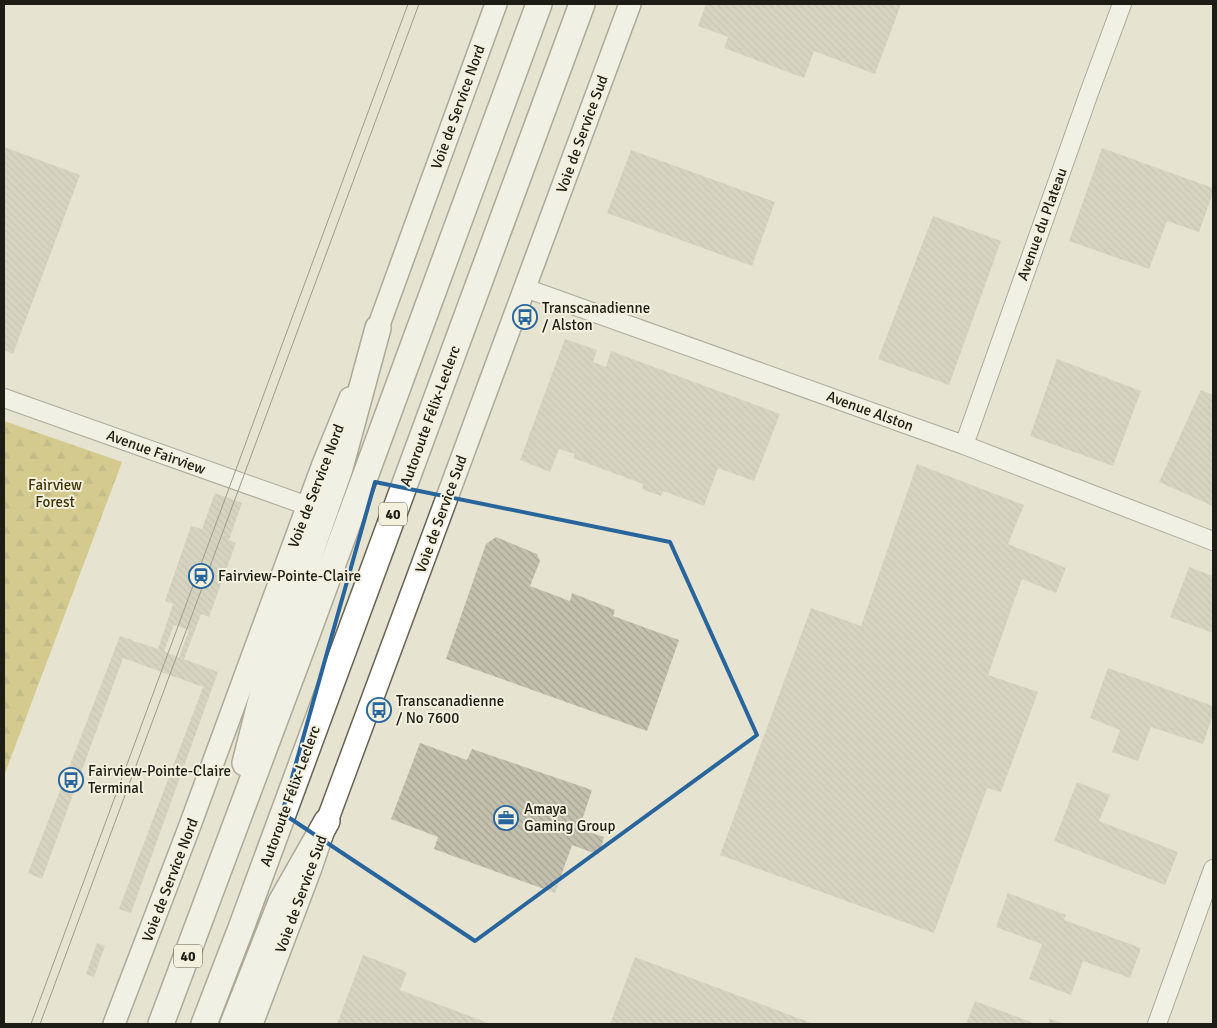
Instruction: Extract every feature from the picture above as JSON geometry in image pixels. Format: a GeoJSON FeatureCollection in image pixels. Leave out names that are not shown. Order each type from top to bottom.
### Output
{"type":"FeatureCollection","features":[{"type":"Feature","properties":{"kind":"highway","name":"40"},"geometry":{"type":"LineString","coordinates":[[161,1024],[214,887],[538,4]]}},
{"type":"Feature","properties":{"kind":"highway","name":"Autoroute Félix-Leclerc"},"geometry":{"type":"LineString","coordinates":[[204,1024],[582,4]]}},
{"type":"Feature","properties":{"kind":"highway"},"geometry":{"type":"LineString","coordinates":[[214,887],[267,676],[340,468],[378,328]]}},
{"type":"Feature","properties":{"kind":"highway"},"geometry":{"type":"LineString","coordinates":[[233,1024],[281,902],[327,821]]}},
{"type":"Feature","properties":{"kind":"main road","name":"Voie de Service Nord"},"geometry":{"type":"LineString","coordinates":[[114,1024],[308,506],[378,328],[496,4]]}},
{"type":"Feature","properties":{"kind":"main road","name":"Voie de Service Sud"},"geometry":{"type":"LineString","coordinates":[[252,1024],[630,4]]}},
{"type":"Feature","properties":{"kind":"street","name":"Avenue du Plateau"},"geometry":{"type":"LineString","coordinates":[[964,445],[1122,4]]}},
{"type":"Feature","properties":{"kind":"street","name":"Avenue Alston"},"geometry":{"type":"LineString","coordinates":[[525,288],[964,445],[1213,541]]}},
{"type":"Feature","properties":{"kind":"street","name":"Avenue Fairview"},"geometry":{"type":"LineString","coordinates":[[4,398],[308,506]]}},
{"type":"Feature","properties":{"kind":"street"},"geometry":{"type":"LineString","coordinates":[[1157,1024],[1208,899],[1213,869]]}},
{"type":"Feature","properties":{"kind":"highlighted area"},"geometry":{"type":"Polygon","coordinates":[[[375,482],[670,542],[757,735],[475,941],[282,813],[375,482]]]}},
{"type":"Feature","properties":{"kind":"green space","name":"Fairview Forest"},"geometry":{"type":"Polygon","coordinates":[[[4,421],[122,462],[4,776],[4,421]]]}},
{"type":"Feature","properties":{"kind":"building"},"geometry":{"type":"Polygon","coordinates":[[[706,4],[901,4],[875,74],[814,51],[804,78],[724,48],[728,37],[698,26],[706,4]]]}},
{"type":"Feature","properties":{"kind":"building"},"geometry":{"type":"Polygon","coordinates":[[[4,147],[80,175],[13,354],[4,350],[4,147]]]}},
{"type":"Feature","properties":{"kind":"building"},"geometry":{"type":"Polygon","coordinates":[[[1102,148],[1213,188],[1213,193],[1199,232],[1167,221],[1149,269],[1069,241],[1102,148]]]}},
{"type":"Feature","properties":{"kind":"building"},"geometry":{"type":"Polygon","coordinates":[[[631,150],[775,202],[752,266],[607,213],[631,150]]]}},
{"type":"Feature","properties":{"kind":"building"},"geometry":{"type":"Polygon","coordinates":[[[933,216],[1001,241],[949,385],[878,359],[933,216]]]}},
{"type":"Feature","properties":{"kind":"building"},"geometry":{"type":"Polygon","coordinates":[[[565,339],[597,350],[593,362],[606,367],[611,351],[780,414],[754,481],[718,468],[704,506],[663,491],[661,496],[642,489],[643,484],[573,458],[575,454],[559,449],[550,472],[520,460],[565,339]]]}},
{"type":"Feature","properties":{"kind":"building"},"geometry":{"type":"Polygon","coordinates":[[[1057,359],[1141,391],[1113,466],[1030,436],[1057,359]]]}},
{"type":"Feature","properties":{"kind":"building"},"geometry":{"type":"Polygon","coordinates":[[[1201,390],[1213,395],[1213,506],[1159,482],[1201,390]]]}},
{"type":"Feature","properties":{"kind":"building"},"geometry":{"type":"Polygon","coordinates":[[[917,464],[1024,505],[1008,544],[1066,568],[1056,593],[1022,579],[988,675],[1038,692],[1001,792],[987,788],[934,933],[720,855],[811,608],[861,626],[917,464]]]}},
{"type":"Feature","properties":{"kind":"building"},"geometry":{"type":"Polygon","coordinates":[[[215,493],[242,503],[229,540],[236,543],[209,617],[201,614],[184,659],[218,672],[131,913],[119,909],[203,687],[123,658],[42,879],[28,873],[120,636],[158,649],[173,604],[165,601],[191,526],[202,529],[215,493]],[[174,625],[164,651],[179,658],[189,630],[174,625]]]}},
{"type":"Feature","properties":{"kind":"building"},"geometry":{"type":"Polygon","coordinates":[[[496,537],[537,554],[540,561],[530,586],[570,601],[572,593],[615,610],[613,616],[679,640],[647,731],[446,659],[486,544],[496,537]]]}},
{"type":"Feature","properties":{"kind":"building"},"geometry":{"type":"Polygon","coordinates":[[[1189,567],[1213,576],[1213,633],[1170,617],[1189,567]]]}},
{"type":"Feature","properties":{"kind":"building"},"geometry":{"type":"Polygon","coordinates":[[[1108,668],[1213,706],[1213,715],[1203,744],[1151,727],[1138,761],[1112,752],[1120,730],[1090,718],[1108,668]]]}},
{"type":"Feature","properties":{"kind":"building"},"geometry":{"type":"Polygon","coordinates":[[[420,743],[467,760],[472,749],[592,790],[579,829],[604,837],[599,855],[572,845],[555,893],[434,849],[438,837],[391,819],[420,743]]]}},
{"type":"Feature","properties":{"kind":"building"},"geometry":{"type":"Polygon","coordinates":[[[1077,782],[1110,795],[1099,821],[1178,852],[1165,885],[1054,841],[1077,782]]]}},
{"type":"Feature","properties":{"kind":"building"},"geometry":{"type":"Polygon","coordinates":[[[1008,893],[1066,915],[1064,920],[1141,948],[1130,978],[1083,961],[1071,995],[1029,979],[1042,944],[996,927],[1008,893]]]}},
{"type":"Feature","properties":{"kind":"building"},"geometry":{"type":"Polygon","coordinates":[[[97,943],[105,946],[94,977],[86,974],[97,943]]]}},
{"type":"Feature","properties":{"kind":"building"},"geometry":{"type":"Polygon","coordinates":[[[363,955],[407,972],[400,990],[491,1024],[337,1024],[363,955]]]}},
{"type":"Feature","properties":{"kind":"building"},"geometry":{"type":"Polygon","coordinates":[[[635,957],[814,1024],[610,1024],[635,957]]]}},
{"type":"Feature","properties":{"kind":"building"},"geometry":{"type":"Polygon","coordinates":[[[975,1001],[1036,1024],[966,1024],[975,1001]]]}},
{"type":"Feature","properties":{"kind":"building"},"geometry":{"type":"Polygon","coordinates":[[[1050,1019],[1065,1024],[1048,1024],[1050,1019]]]}},
{"type":"Feature","properties":{"kind":"tram line"},"geometry":{"type":"LineString","coordinates":[[31,1024],[408,4]]}},
{"type":"Feature","properties":{"kind":"tram line"},"geometry":{"type":"LineString","coordinates":[[40,1024],[419,4]]}},
{"type":"Feature","properties":{"kind":"place","name":"Transcanadienne / Alston"},"geometry":{"type":"Point","coordinates":[525,317]}},
{"type":"Feature","properties":{"kind":"place","name":"Fairview-Pointe-Claire"},"geometry":{"type":"Point","coordinates":[201,576]}},
{"type":"Feature","properties":{"kind":"place","name":"Transcanadienne / No 7600"},"geometry":{"type":"Point","coordinates":[379,710]}},
{"type":"Feature","properties":{"kind":"place","name":"Fairview-Pointe-Claire Terminal"},"geometry":{"type":"Point","coordinates":[71,780]}},
{"type":"Feature","properties":{"kind":"place","name":"Amaya Gaming Group"},"geometry":{"type":"Point","coordinates":[506,818]}}]}
